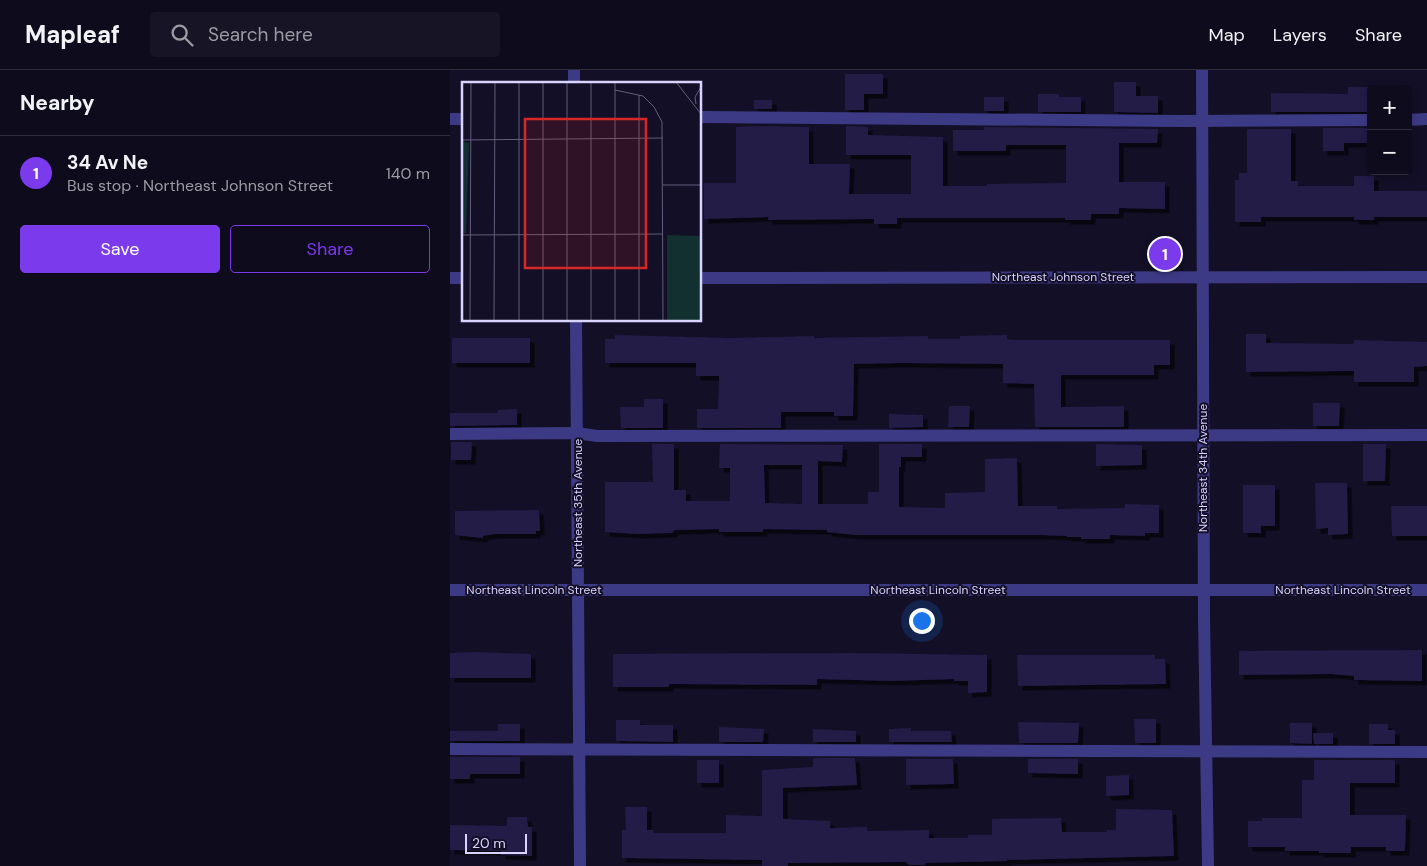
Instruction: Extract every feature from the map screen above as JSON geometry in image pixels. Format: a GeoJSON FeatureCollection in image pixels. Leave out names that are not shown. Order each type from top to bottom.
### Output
{"type":"FeatureCollection","features":[{"type":"Feature","properties":{"kind":"street","name":"Northeast 34th Avenue"},"geometry":{"type":"LineString","coordinates":[[1202,70],[1204,590],[1208,753],[1208,866]]}},
{"type":"Feature","properties":{"kind":"street"},"geometry":{"type":"LineString","coordinates":[[701,117],[1367,120]]}},
{"type":"Feature","properties":{"kind":"street"},"geometry":{"type":"LineString","coordinates":[[1412,120],[1427,120]]}},
{"type":"Feature","properties":{"kind":"street","name":"Northeast Johnson Street"},"geometry":{"type":"LineString","coordinates":[[701,278],[1427,277]]}},
{"type":"Feature","properties":{"kind":"street","name":"Northeast 35th Avenue"},"geometry":{"type":"LineString","coordinates":[[576,321],[580,866]]}},
{"type":"Feature","properties":{"kind":"street"},"geometry":{"type":"LineString","coordinates":[[450,434],[577,433],[597,436],[1427,435]]}},
{"type":"Feature","properties":{"kind":"street","name":"Northeast Lincoln Street"},"geometry":{"type":"LineString","coordinates":[[450,590],[1427,590]]}},
{"type":"Feature","properties":{"kind":"street"},"geometry":{"type":"LineString","coordinates":[[450,749],[1208,753],[1427,752]]}},
{"type":"Feature","properties":{"kind":"building"},"geometry":{"type":"Polygon","coordinates":[[[845,74],[883,74],[883,94],[864,94],[864,110],[845,110],[845,74]]]}},
{"type":"Feature","properties":{"kind":"building"},"geometry":{"type":"Polygon","coordinates":[[[1114,82],[1136,82],[1136,96],[1158,96],[1158,113],[1114,112],[1114,82]]]}},
{"type":"Feature","properties":{"kind":"building"},"geometry":{"type":"Polygon","coordinates":[[[1348,87],[1367,87],[1367,112],[1271,112],[1271,93],[1348,94],[1348,87]]]}},
{"type":"Feature","properties":{"kind":"building"},"geometry":{"type":"Polygon","coordinates":[[[1038,94],[1059,94],[1059,97],[1081,97],[1081,112],[1038,112],[1038,94]]]}},
{"type":"Feature","properties":{"kind":"building"},"geometry":{"type":"Polygon","coordinates":[[[984,97],[1004,97],[1004,111],[984,111],[984,97]]]}},
{"type":"Feature","properties":{"kind":"building"},"geometry":{"type":"Polygon","coordinates":[[[754,100],[772,100],[772,109],[754,109],[754,100]]]}},
{"type":"Feature","properties":{"kind":"building"},"geometry":{"type":"Polygon","coordinates":[[[846,126],[868,127],[868,135],[943,137],[943,186],[1066,183],[1066,145],[1006,145],[1006,151],[953,151],[953,130],[984,130],[984,127],[1158,129],[1157,143],[1119,143],[1119,182],[1165,182],[1165,209],[1119,208],[1119,214],[1091,214],[1091,220],[1065,220],[1065,218],[897,218],[897,224],[874,224],[874,219],[768,220],[768,217],[704,219],[704,183],[736,183],[736,127],[809,127],[809,164],[850,164],[849,194],[911,194],[911,155],[846,155],[846,126]]]}},
{"type":"Feature","properties":{"kind":"building"},"geometry":{"type":"Polygon","coordinates":[[[1323,128],[1367,128],[1367,143],[1344,143],[1344,151],[1323,151],[1323,128]]]}},
{"type":"Feature","properties":{"kind":"building"},"geometry":{"type":"Polygon","coordinates":[[[1247,129],[1291,129],[1291,181],[1298,181],[1298,186],[1354,186],[1354,176],[1374,176],[1374,191],[1427,191],[1427,217],[1374,217],[1374,220],[1354,220],[1354,217],[1261,217],[1261,222],[1235,222],[1235,180],[1239,180],[1239,173],[1247,173],[1247,129]]]}},
{"type":"Feature","properties":{"kind":"building"},"geometry":{"type":"Polygon","coordinates":[[[1246,334],[1266,334],[1266,343],[1354,344],[1354,340],[1427,342],[1427,366],[1414,367],[1414,382],[1354,382],[1354,371],[1246,372],[1246,334]]]}},
{"type":"Feature","properties":{"kind":"building"},"geometry":{"type":"Polygon","coordinates":[[[615,335],[730,338],[928,336],[928,339],[960,339],[960,336],[1007,335],[1007,339],[1017,340],[1170,340],[1170,365],[1154,365],[1154,375],[1061,375],[1061,407],[1124,406],[1124,427],[1035,427],[1034,384],[1003,383],[1003,364],[902,363],[854,364],[853,416],[834,416],[834,412],[781,412],[781,428],[697,428],[697,409],[718,409],[719,376],[696,376],[696,363],[605,363],[605,339],[615,339],[615,335]]]}},
{"type":"Feature","properties":{"kind":"building"},"geometry":{"type":"Polygon","coordinates":[[[452,338],[530,338],[530,363],[452,363],[452,338]]]}},
{"type":"Feature","properties":{"kind":"building"},"geometry":{"type":"Polygon","coordinates":[[[644,399],[663,399],[663,428],[621,428],[620,407],[644,407],[644,399]]]}},
{"type":"Feature","properties":{"kind":"building"},"geometry":{"type":"Polygon","coordinates":[[[1313,403],[1340,403],[1339,426],[1313,426],[1313,403]]]}},
{"type":"Feature","properties":{"kind":"building"},"geometry":{"type":"Polygon","coordinates":[[[949,406],[970,406],[969,427],[948,427],[949,406]]]}},
{"type":"Feature","properties":{"kind":"building"},"geometry":{"type":"Polygon","coordinates":[[[517,409],[517,425],[450,426],[450,413],[498,413],[498,410],[517,409]]]}},
{"type":"Feature","properties":{"kind":"building"},"geometry":{"type":"Polygon","coordinates":[[[889,414],[923,415],[923,427],[889,428],[889,414]]]}},
{"type":"Feature","properties":{"kind":"building"},"geometry":{"type":"Polygon","coordinates":[[[451,442],[472,442],[471,460],[451,460],[451,442]]]}},
{"type":"Feature","properties":{"kind":"building"},"geometry":{"type":"Polygon","coordinates":[[[652,444],[674,444],[674,490],[686,490],[686,501],[730,501],[730,468],[719,468],[720,444],[843,445],[842,462],[818,461],[818,504],[868,504],[868,492],[879,492],[879,444],[922,444],[922,457],[901,457],[901,467],[899,467],[899,507],[945,508],[945,493],[985,492],[985,459],[1017,458],[1018,506],[1057,506],[1057,509],[1125,508],[1125,504],[1159,505],[1159,533],[1145,533],[1145,536],[1110,535],[1110,539],[1081,539],[1081,537],[1043,535],[856,535],[827,532],[827,530],[763,529],[763,532],[719,532],[719,529],[675,530],[672,533],[637,534],[605,532],[605,482],[653,482],[652,444]],[[764,465],[765,503],[802,504],[802,465],[764,465]]]}},
{"type":"Feature","properties":{"kind":"building"},"geometry":{"type":"Polygon","coordinates":[[[1096,444],[1142,445],[1142,465],[1096,466],[1096,444]]]}},
{"type":"Feature","properties":{"kind":"building"},"geometry":{"type":"Polygon","coordinates":[[[1363,444],[1386,444],[1385,481],[1363,481],[1363,444]]]}},
{"type":"Feature","properties":{"kind":"building"},"geometry":{"type":"Polygon","coordinates":[[[1315,483],[1347,483],[1348,534],[1328,535],[1328,528],[1316,529],[1315,483]]]}},
{"type":"Feature","properties":{"kind":"building"},"geometry":{"type":"Polygon","coordinates":[[[1243,485],[1275,485],[1275,526],[1261,526],[1261,533],[1243,533],[1243,485]]]}},
{"type":"Feature","properties":{"kind":"building"},"geometry":{"type":"Polygon","coordinates":[[[1391,506],[1427,506],[1427,536],[1392,536],[1391,506]]]}},
{"type":"Feature","properties":{"kind":"building"},"geometry":{"type":"Polygon","coordinates":[[[539,510],[540,531],[536,531],[536,534],[494,534],[483,536],[483,538],[455,535],[455,511],[539,510]]]}},
{"type":"Feature","properties":{"kind":"building"},"geometry":{"type":"Polygon","coordinates":[[[1422,650],[1422,681],[1354,680],[1354,676],[1331,674],[1239,675],[1239,651],[1422,650]]]}},
{"type":"Feature","properties":{"kind":"building"},"geometry":{"type":"Polygon","coordinates":[[[450,653],[531,654],[531,678],[450,678],[450,653]]]}},
{"type":"Feature","properties":{"kind":"building"},"geometry":{"type":"Polygon","coordinates":[[[849,653],[987,655],[987,692],[968,693],[968,681],[954,681],[954,679],[892,681],[817,679],[817,685],[669,684],[669,687],[613,687],[613,654],[849,653]]]}},
{"type":"Feature","properties":{"kind":"building"},"geometry":{"type":"Polygon","coordinates":[[[1017,655],[1155,655],[1155,659],[1165,659],[1166,684],[1018,686],[1017,655]]]}},
{"type":"Feature","properties":{"kind":"building"},"geometry":{"type":"Polygon","coordinates":[[[1134,719],[1156,719],[1156,743],[1135,743],[1134,719]]]}},
{"type":"Feature","properties":{"kind":"building"},"geometry":{"type":"Polygon","coordinates":[[[616,720],[640,720],[640,725],[673,725],[673,742],[616,741],[616,720]]]}},
{"type":"Feature","properties":{"kind":"building"},"geometry":{"type":"Polygon","coordinates":[[[1018,722],[1079,723],[1078,743],[1019,743],[1018,722]]]}},
{"type":"Feature","properties":{"kind":"building"},"geometry":{"type":"Polygon","coordinates":[[[1290,723],[1312,723],[1312,744],[1290,743],[1290,723]]]}},
{"type":"Feature","properties":{"kind":"building"},"geometry":{"type":"Polygon","coordinates":[[[498,724],[520,724],[520,741],[450,741],[450,731],[498,731],[498,724]]]}},
{"type":"Feature","properties":{"kind":"building"},"geometry":{"type":"Polygon","coordinates":[[[1369,724],[1388,724],[1388,730],[1395,730],[1395,744],[1369,744],[1369,724]]]}},
{"type":"Feature","properties":{"kind":"building"},"geometry":{"type":"Polygon","coordinates":[[[719,727],[764,729],[763,742],[719,742],[719,727]]]}},
{"type":"Feature","properties":{"kind":"building"},"geometry":{"type":"Polygon","coordinates":[[[911,728],[911,731],[951,731],[952,742],[889,742],[889,729],[911,728]]]}},
{"type":"Feature","properties":{"kind":"building"},"geometry":{"type":"Polygon","coordinates":[[[813,729],[856,731],[856,742],[813,742],[813,729]]]}},
{"type":"Feature","properties":{"kind":"building"},"geometry":{"type":"Polygon","coordinates":[[[1313,733],[1333,733],[1333,744],[1314,744],[1313,733]]]}},
{"type":"Feature","properties":{"kind":"building"},"geometry":{"type":"Polygon","coordinates":[[[450,757],[520,757],[520,774],[470,774],[470,779],[450,779],[450,757]]]}},
{"type":"Feature","properties":{"kind":"building"},"geometry":{"type":"Polygon","coordinates":[[[813,758],[855,758],[857,785],[783,788],[783,819],[830,821],[830,828],[867,827],[867,831],[929,830],[929,838],[968,838],[968,835],[992,835],[992,819],[1061,818],[1062,832],[1107,832],[1107,830],[1116,830],[1116,809],[1172,810],[1174,856],[1007,860],[925,863],[925,865],[909,865],[906,862],[788,863],[788,866],[762,866],[762,860],[622,858],[622,830],[626,830],[625,807],[647,807],[647,830],[653,830],[654,833],[726,833],[726,815],[762,816],[762,770],[813,767],[813,758]]]}},
{"type":"Feature","properties":{"kind":"building"},"geometry":{"type":"Polygon","coordinates":[[[906,759],[953,759],[954,784],[906,785],[906,759]]]}},
{"type":"Feature","properties":{"kind":"building"},"geometry":{"type":"Polygon","coordinates":[[[1028,759],[1078,759],[1078,774],[1028,773],[1028,759]]]}},
{"type":"Feature","properties":{"kind":"building"},"geometry":{"type":"Polygon","coordinates":[[[697,760],[719,760],[719,783],[697,783],[697,760]]]}},
{"type":"Feature","properties":{"kind":"building"},"geometry":{"type":"Polygon","coordinates":[[[1314,760],[1395,760],[1395,783],[1350,783],[1350,815],[1406,815],[1405,851],[1386,851],[1386,847],[1351,847],[1351,853],[1319,853],[1319,851],[1285,851],[1285,847],[1248,847],[1248,821],[1262,821],[1262,818],[1302,818],[1302,780],[1314,780],[1314,760]]]}},
{"type":"Feature","properties":{"kind":"building"},"geometry":{"type":"Polygon","coordinates":[[[1129,775],[1129,795],[1106,796],[1106,776],[1129,775]]]}},
{"type":"Feature","properties":{"kind":"building"},"geometry":{"type":"Polygon","coordinates":[[[507,817],[527,817],[528,827],[532,827],[532,856],[501,855],[501,851],[450,850],[450,825],[507,826],[507,817]]]}},
{"type":"Feature","properties":{"kind":"place","name":"34 Av Ne"},"geometry":{"type":"Point","coordinates":[1165,254]}}]}
